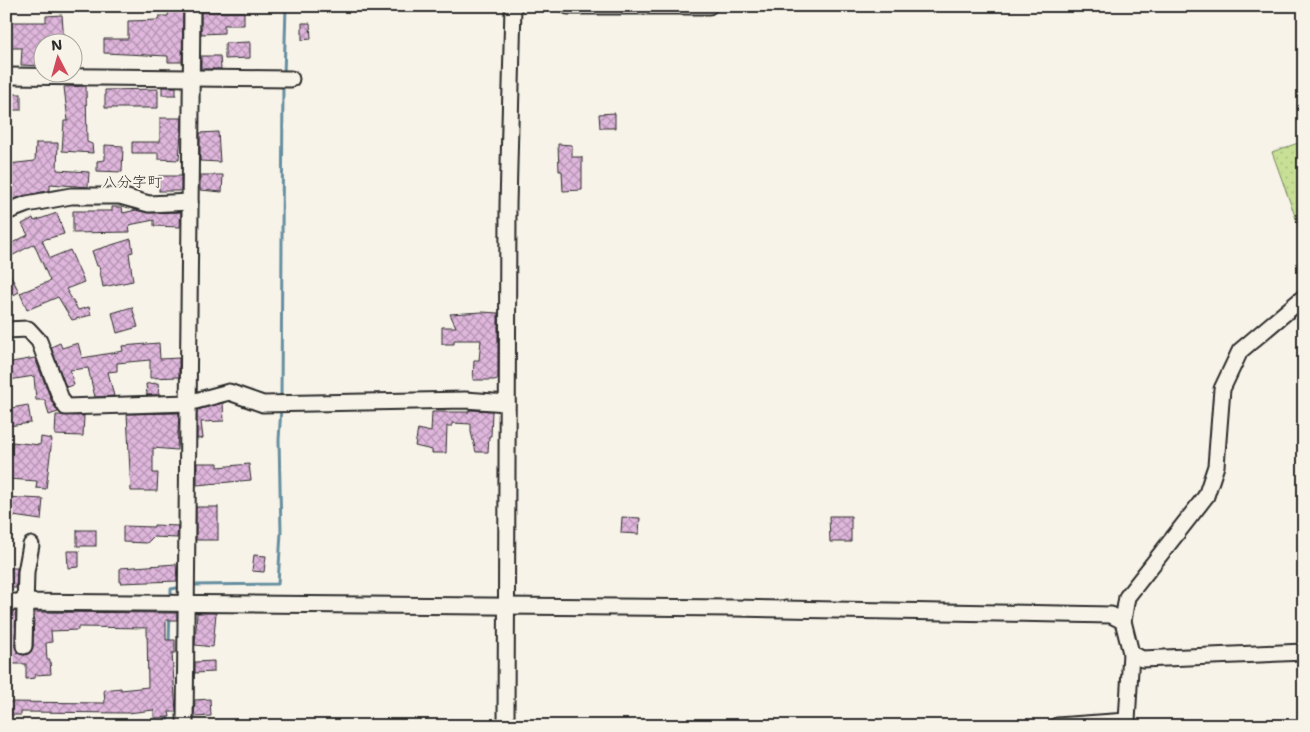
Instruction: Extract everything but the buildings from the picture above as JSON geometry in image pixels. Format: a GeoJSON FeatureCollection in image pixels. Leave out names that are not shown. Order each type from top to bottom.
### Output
{"type":"FeatureCollection","features":[{"type":"Feature","properties":{"kind":"street"},"geometry":{"type":"LineString","coordinates":[[184,726],[192,6]]}},
{"type":"Feature","properties":{"kind":"street"},"geometry":{"type":"LineString","coordinates":[[506,726],[508,206],[513,6]]}},
{"type":"Feature","properties":{"kind":"street"},"geometry":{"type":"LineString","coordinates":[[568,6],[709,6]]}},
{"type":"Feature","properties":{"kind":"street"},"geometry":{"type":"LineString","coordinates":[[6,76],[292,79]]}},
{"type":"Feature","properties":{"kind":"street"},"geometry":{"type":"LineString","coordinates":[[6,212],[27,204],[71,196],[120,196],[148,204],[190,202]]}},
{"type":"Feature","properties":{"kind":"street"},"geometry":{"type":"LineString","coordinates":[[1057,726],[1128,721],[1131,653],[1123,621],[1127,597],[1206,496],[1216,466],[1222,390],[1240,351],[1304,297]]}},
{"type":"Feature","properties":{"kind":"street"},"geometry":{"type":"LineString","coordinates":[[6,330],[28,329],[39,341],[61,399],[66,407],[188,403],[229,392],[263,404],[466,400],[507,403]]}},
{"type":"Feature","properties":{"kind":"street"},"geometry":{"type":"LineString","coordinates":[[24,646],[24,602],[31,545]]}},
{"type":"Feature","properties":{"kind":"street"},"geometry":{"type":"LineString","coordinates":[[6,602],[506,605],[1111,615],[1123,621]]}},
{"type":"Feature","properties":{"kind":"street"},"geometry":{"type":"LineString","coordinates":[[1131,653],[1142,659],[1304,652]]}},
{"type":"Feature","properties":{"kind":"green space"},"geometry":{"type":"Polygon","coordinates":[[[1304,141],[1304,241],[1272,152],[1304,141]]]}},
{"type":"Feature","properties":{"kind":"waterway"},"geometry":{"type":"LineString","coordinates":[[284,76],[286,6]]}},
{"type":"Feature","properties":{"kind":"waterway"},"geometry":{"type":"LineString","coordinates":[[281,398],[283,84]]}},
{"type":"Feature","properties":{"kind":"waterway"},"geometry":{"type":"LineString","coordinates":[[191,585],[278,584],[281,532],[279,440],[281,407]]}},
{"type":"Feature","properties":{"kind":"waterway"},"geometry":{"type":"LineString","coordinates":[[171,599],[171,589],[182,587]]}},
{"type":"Feature","properties":{"kind":"waterway"},"geometry":{"type":"LineString","coordinates":[[169,644],[170,608]]}},
{"type":"Feature","properties":{"kind":"waterway"},"geometry":{"type":"LineString","coordinates":[[167,726],[168,714]]}},
{"type":"Feature","properties":{"kind":"district","name":"八分字町"},"geometry":{"type":"Point","coordinates":[132,182]}}]}
